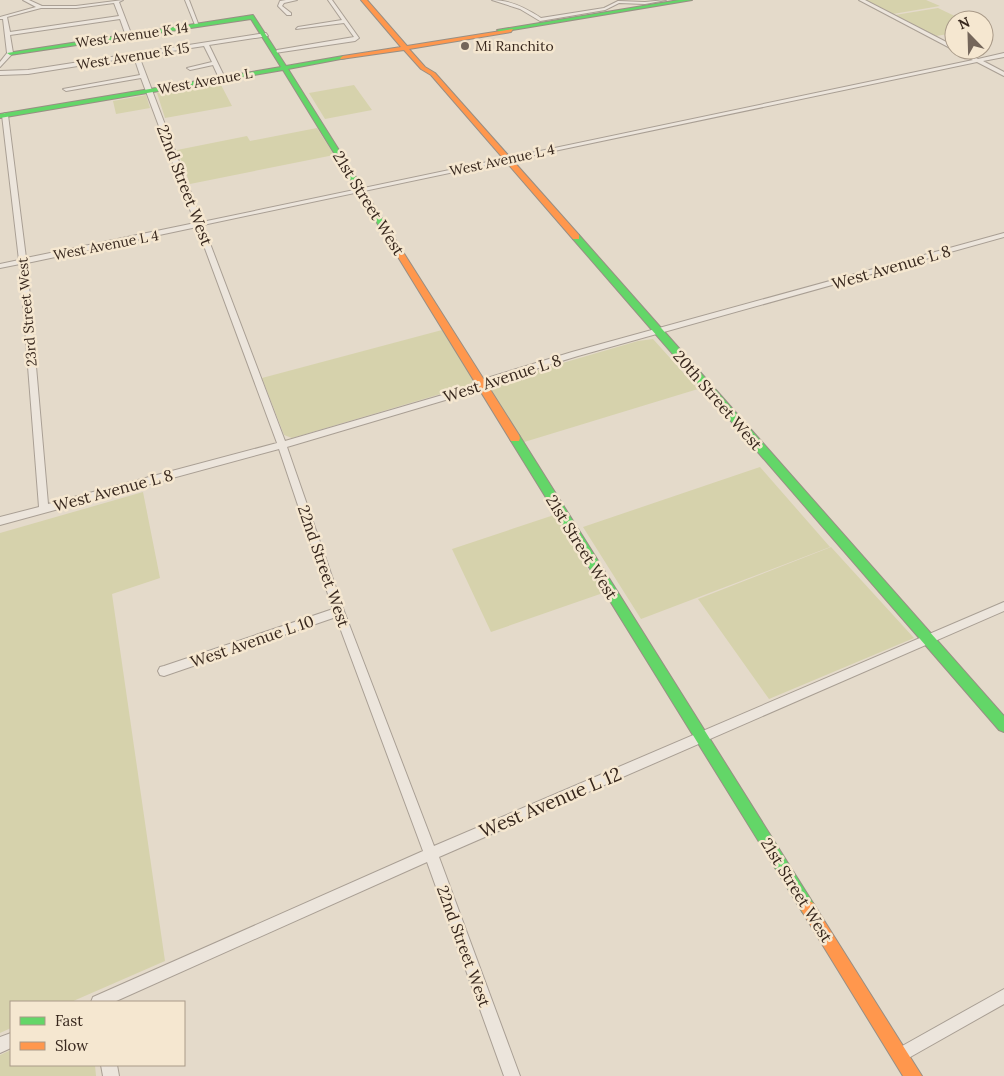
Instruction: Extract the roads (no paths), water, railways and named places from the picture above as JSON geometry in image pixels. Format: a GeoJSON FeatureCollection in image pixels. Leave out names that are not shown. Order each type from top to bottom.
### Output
{"type":"FeatureCollection","features":[{"type":"Feature","properties":{"kind":"main road","name":"20th Street West"},"geometry":{"type":"LineString","coordinates":[[364,0],[407,47]]}},
{"type":"Feature","properties":{"kind":"main road","name":"20th Street West"},"geometry":{"type":"LineString","coordinates":[[368,0],[423,68],[433,74],[1004,726]]}},
{"type":"Feature","properties":{"kind":"main road","name":"West Avenue L"},"geometry":{"type":"LineString","coordinates":[[2,116],[689,0]]}},
{"type":"Feature","properties":{"kind":"main road","name":"West Avenue K 14"},"geometry":{"type":"LineString","coordinates":[[10,53],[253,17]]}},
{"type":"Feature","properties":{"kind":"main road","name":"21st Street West"},"geometry":{"type":"LineString","coordinates":[[253,17],[277,52],[480,383],[913,1076]]}},
{"type":"Feature","properties":{"kind":"street"},"geometry":{"type":"LineString","coordinates":[[25,0],[41,6]]}},
{"type":"Feature","properties":{"kind":"street"},"geometry":{"type":"LineString","coordinates":[[0,65],[10,53],[8,34],[2,17],[41,6],[76,6],[119,0],[129,36]]}},
{"type":"Feature","properties":{"kind":"street"},"geometry":{"type":"LineString","coordinates":[[187,0],[197,25]]}},
{"type":"Feature","properties":{"kind":"street"},"geometry":{"type":"LineString","coordinates":[[288,14],[280,6],[282,2],[295,0]]}},
{"type":"Feature","properties":{"kind":"street"},"geometry":{"type":"LineString","coordinates":[[277,52],[355,39],[357,37],[330,0]]}},
{"type":"Feature","properties":{"kind":"street"},"geometry":{"type":"LineString","coordinates":[[494,0],[522,8],[540,20],[605,9],[617,1],[645,3],[664,0]]}},
{"type":"Feature","properties":{"kind":"street"},"geometry":{"type":"LineString","coordinates":[[860,0],[944,43]]}},
{"type":"Feature","properties":{"kind":"street"},"geometry":{"type":"LineString","coordinates":[[617,1],[630,10]]}},
{"type":"Feature","properties":{"kind":"street"},"geometry":{"type":"LineString","coordinates":[[8,34],[123,18]]}},
{"type":"Feature","properties":{"kind":"street"},"geometry":{"type":"LineString","coordinates":[[298,28],[345,21]]}},
{"type":"Feature","properties":{"kind":"street","name":"West Avenue K 15"},"geometry":{"type":"LineString","coordinates":[[0,73],[28,72],[266,35]]}},
{"type":"Feature","properties":{"kind":"street"},"geometry":{"type":"LineString","coordinates":[[206,44],[222,78]]}},
{"type":"Feature","properties":{"kind":"street","name":"22nd Street West"},"geometry":{"type":"LineString","coordinates":[[136,56],[142,76],[201,225],[282,446],[339,611],[512,1076]]}},
{"type":"Feature","properties":{"kind":"street"},"geometry":{"type":"LineString","coordinates":[[977,60],[1004,74]]}},
{"type":"Feature","properties":{"kind":"street","name":"West Avenue L 4"},"geometry":{"type":"LineString","coordinates":[[0,266],[977,60]]}},
{"type":"Feature","properties":{"kind":"street"},"geometry":{"type":"LineString","coordinates":[[190,68],[216,63]]}},
{"type":"Feature","properties":{"kind":"street"},"geometry":{"type":"LineString","coordinates":[[66,89],[142,76]]}},
{"type":"Feature","properties":{"kind":"street","name":"23rd Street West"},"geometry":{"type":"LineString","coordinates":[[2,116],[9,146],[23,261],[44,508]]}},
{"type":"Feature","properties":{"kind":"street"},"geometry":{"type":"LineString","coordinates":[[0,148],[9,146]]}},
{"type":"Feature","properties":{"kind":"street","name":"West Avenue L 8"},"geometry":{"type":"LineString","coordinates":[[0,521],[282,446],[466,392],[480,383],[658,331],[1004,235]]}},
{"type":"Feature","properties":{"kind":"street","name":"West Avenue L 12"},"geometry":{"type":"LineString","coordinates":[[103,1001],[431,854],[1004,606]]}},
{"type":"Feature","properties":{"kind":"street","name":"West Avenue L 10"},"geometry":{"type":"LineString","coordinates":[[164,671],[339,611]]}},
{"type":"Feature","properties":{"kind":"street"},"geometry":{"type":"LineString","coordinates":[[900,1055],[1004,996]]}},
{"type":"Feature","properties":{"kind":"place","name":"Mi Ranchito"},"geometry":{"type":"Point","coordinates":[465,46]}}]}
